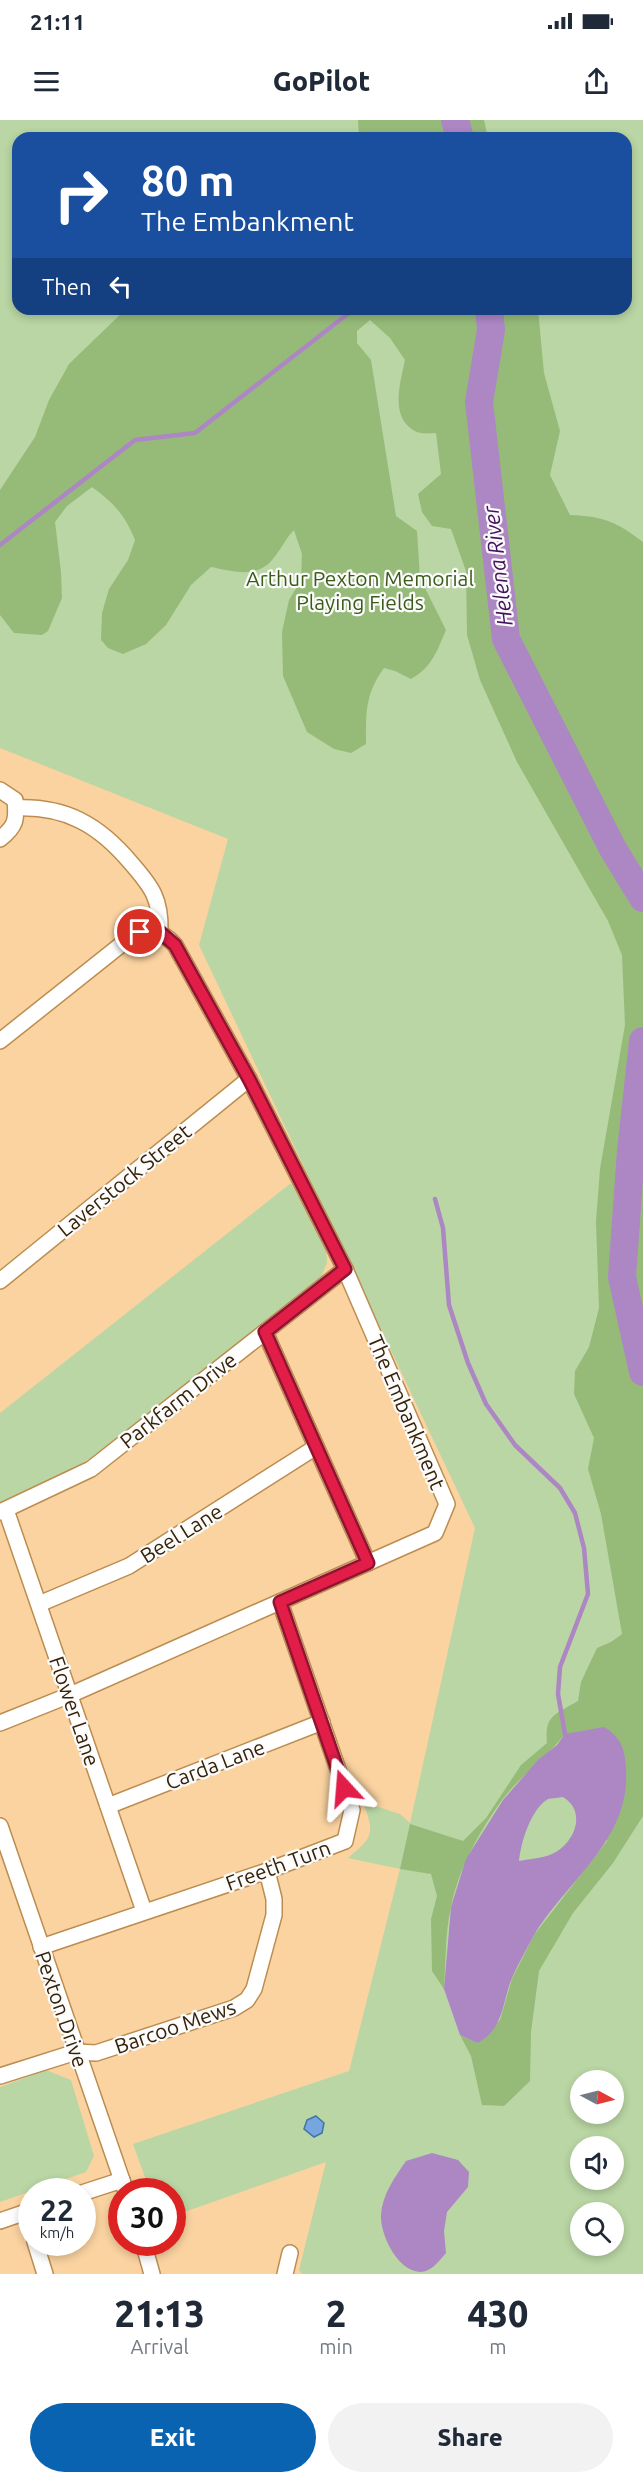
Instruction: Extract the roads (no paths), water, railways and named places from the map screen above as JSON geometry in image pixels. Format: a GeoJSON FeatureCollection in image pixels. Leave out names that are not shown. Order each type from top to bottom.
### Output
{"type":"FeatureCollection","features":[{"type":"Feature","properties":{"kind":"street"},"geometry":{"type":"LineString","coordinates":[[0,790],[15,800],[16,808],[12,829],[0,839]]}},
{"type":"Feature","properties":{"kind":"street"},"geometry":{"type":"LineString","coordinates":[[0,1041],[132,936],[149,930],[160,932],[161,913],[155,892],[111,840],[78,818],[41,807],[16,808]]}},
{"type":"Feature","properties":{"kind":"street","name":"The Embankment"},"geometry":{"type":"LineString","coordinates":[[0,1723],[70,1695],[435,1533],[447,1504],[345,1269],[249,1079],[175,945],[160,932]]}},
{"type":"Feature","properties":{"kind":"street","name":"Laverstock Street"},"geometry":{"type":"LineString","coordinates":[[0,1281],[249,1079]]}},
{"type":"Feature","properties":{"kind":"street","name":"Parkfarm Drive"},"geometry":{"type":"LineString","coordinates":[[3,1511],[90,1469],[345,1269]]}},
{"type":"Feature","properties":{"kind":"street"},"geometry":{"type":"LineString","coordinates":[[265,1332],[368,1563]]}},
{"type":"Feature","properties":{"kind":"street","name":"Beel Lane"},"geometry":{"type":"LineString","coordinates":[[39,1604],[129,1566],[316,1447]]}},
{"type":"Feature","properties":{"kind":"street","name":"Flower Lane"},"geometry":{"type":"LineString","coordinates":[[3,1511],[39,1604],[144,1911]]}},
{"type":"Feature","properties":{"kind":"street","name":"Freeth Turn"},"geometry":{"type":"LineString","coordinates":[[41,1947],[267,1871],[345,1841],[352,1810],[280,1602]]}},
{"type":"Feature","properties":{"kind":"street","name":"Carda Lane"},"geometry":{"type":"LineString","coordinates":[[108,1806],[322,1722]]}},
{"type":"Feature","properties":{"kind":"street","name":"Pexton Drive"},"geometry":{"type":"LineString","coordinates":[[0,1826],[121,2178]]}},
{"type":"Feature","properties":{"kind":"street","name":"Barcoo Mews"},"geometry":{"type":"LineString","coordinates":[[76,2052],[96,2053],[234,2008],[247,2000],[254,1989],[274,1915],[274,1899],[267,1871]]}},
{"type":"Feature","properties":{"kind":"street"},"geometry":{"type":"LineString","coordinates":[[0,2076],[76,2052]]}},
{"type":"Feature","properties":{"kind":"street"},"geometry":{"type":"LineString","coordinates":[[0,2221],[18,2215]]}},
{"type":"Feature","properties":{"kind":"street"},"geometry":{"type":"LineString","coordinates":[[285,2274],[290,2253]]}},
{"type":"Feature","properties":{"kind":"street"},"geometry":{"type":"LineString","coordinates":[[39,2256],[45,2274]]}},
{"type":"Feature","properties":{"kind":"street"},"geometry":{"type":"LineString","coordinates":[[147,2256],[152,2274]]}},
{"type":"Feature","properties":{"kind":"waterway","name":"Helena River"},"geometry":{"type":"LineString","coordinates":[[455,120],[458,132]]}},
{"type":"Feature","properties":{"kind":"waterway"},"geometry":{"type":"LineString","coordinates":[[0,545],[135,440],[195,433],[346,315]]}},
{"type":"Feature","properties":{"kind":"waterway","name":"Helena River"},"geometry":{"type":"LineString","coordinates":[[490,315],[491,330],[479,402],[506,639],[613,849],[643,898]]}},
{"type":"Feature","properties":{"kind":"waterway","name":"Helena River"},"geometry":{"type":"LineString","coordinates":[[643,1041],[631,1151],[622,1277],[643,1372]]}},
{"type":"Feature","properties":{"kind":"waterway"},"geometry":{"type":"LineString","coordinates":[[435,1199],[443,1228],[449,1305],[468,1363],[486,1404],[515,1445],[560,1488],[575,1513],[584,1548],[588,1594],[560,1667],[558,1694],[565,1734]]}},
{"type":"Feature","properties":{"kind":"park label","name":"Arthur Pexton Memorial Playing Fields"},"geometry":{"type":"Point","coordinates":[360,590]}}]}
